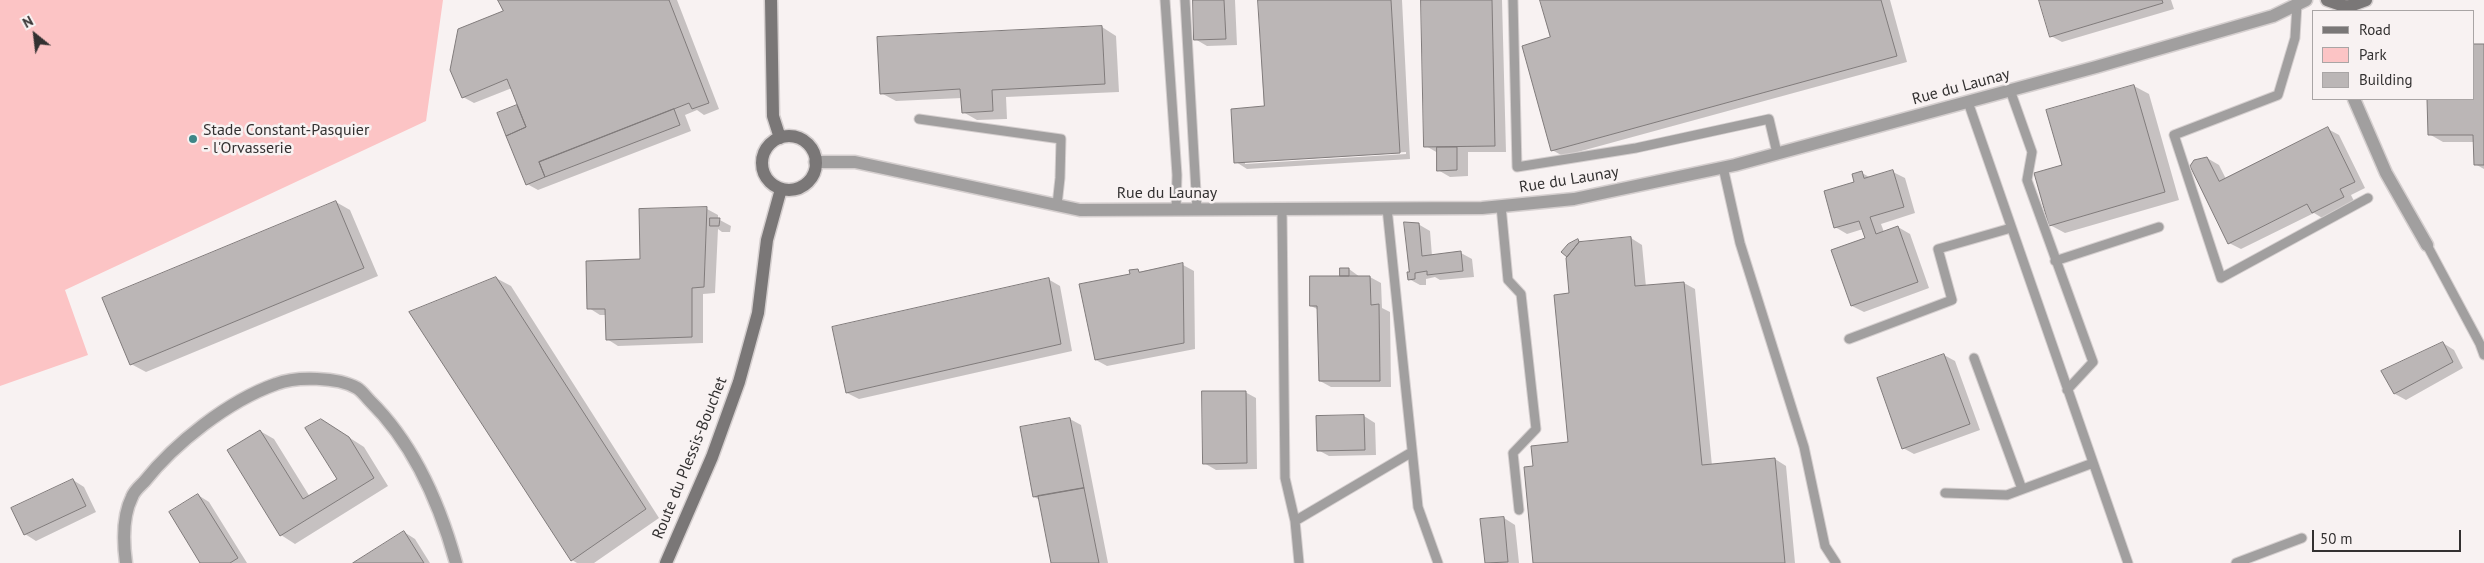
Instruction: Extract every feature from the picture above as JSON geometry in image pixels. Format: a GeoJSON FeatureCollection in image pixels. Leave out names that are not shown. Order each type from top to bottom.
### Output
{"type":"FeatureCollection","features":[{"type":"Feature","properties":{"kind":"street"},"geometry":{"type":"LineString","coordinates":[[772,0],[773,116],[780,138]]}},
{"type":"Feature","properties":{"kind":"street"},"geometry":{"type":"LineString","coordinates":[[2333,5],[2346,6],[2366,0]]}},
{"type":"Feature","properties":{"kind":"street","name":"Rue du Launay"},"geometry":{"type":"LineString","coordinates":[[815,162],[855,162],[1080,210],[1501,206],[1574,199],[1723,168],[1778,154],[2260,20],[2302,2]]}},
{"type":"Feature","properties":{"kind":"street"},"geometry":{"type":"LineString","coordinates":[[2354,100],[2386,173],[2427,245]]}},
{"type":"Feature","properties":{"kind":"street"},"geometry":{"type":"LineString","coordinates":[[780,138],[796,138],[804,141],[814,154],[815,162],[815,170],[805,184],[798,189],[781,189],[767,180],[762,164],[767,148],[780,138]]}},
{"type":"Feature","properties":{"kind":"street","name":"Route du Plessis-Bouchet"},"geometry":{"type":"LineString","coordinates":[[666,563],[712,457],[739,382],[758,313],[767,240],[781,189]]}},
{"type":"Feature","properties":{"kind":"street"},"geometry":{"type":"LineString","coordinates":[[126,563],[122,536],[132,496],[155,468],[193,433],[230,407],[276,383],[317,377],[356,388],[387,418],[422,474],[446,529],[456,563]]}},
{"type":"Feature","properties":{"kind":"lane"},"geometry":{"type":"LineString","coordinates":[[1165,0],[1177,175],[1176,210]]}},
{"type":"Feature","properties":{"kind":"lane"},"geometry":{"type":"LineString","coordinates":[[1185,0],[1196,209]]}},
{"type":"Feature","properties":{"kind":"lane"},"geometry":{"type":"LineString","coordinates":[[1513,0],[1517,167],[1636,148],[1769,119],[1778,154]]}},
{"type":"Feature","properties":{"kind":"lane"},"geometry":{"type":"LineString","coordinates":[[2302,2],[2295,38],[2278,95],[2174,135],[2221,278],[2368,198]]}},
{"type":"Feature","properties":{"kind":"lane"},"geometry":{"type":"LineString","coordinates":[[2010,90],[2032,152],[2027,180],[2093,362],[2067,390]]}},
{"type":"Feature","properties":{"kind":"lane"},"geometry":{"type":"LineString","coordinates":[[1968,102],[2128,563]]}},
{"type":"Feature","properties":{"kind":"lane"},"geometry":{"type":"LineString","coordinates":[[919,119],[1061,139],[1057,205]]}},
{"type":"Feature","properties":{"kind":"lane"},"geometry":{"type":"LineString","coordinates":[[1723,168],[1740,244],[1804,448],[1825,546],[1836,563]]}},
{"type":"Feature","properties":{"kind":"lane"},"geometry":{"type":"LineString","coordinates":[[1501,206],[1508,280],[1521,294],[1536,429],[1513,452],[1518,510]]}},
{"type":"Feature","properties":{"kind":"lane"},"geometry":{"type":"LineString","coordinates":[[1387,208],[1418,507],[1438,563]]}},
{"type":"Feature","properties":{"kind":"lane"},"geometry":{"type":"LineString","coordinates":[[1282,209],[1285,478],[1295,521],[1299,563]]}},
{"type":"Feature","properties":{"kind":"lane"},"geometry":{"type":"LineString","coordinates":[[2055,261],[2159,227]]}},
{"type":"Feature","properties":{"kind":"lane"},"geometry":{"type":"LineString","coordinates":[[1849,339],[1952,300],[1938,249],[2011,228]]}},
{"type":"Feature","properties":{"kind":"lane"},"geometry":{"type":"LineString","coordinates":[[2427,245],[2480,344],[2484,355]]}},
{"type":"Feature","properties":{"kind":"lane"},"geometry":{"type":"LineString","coordinates":[[1974,358],[2022,489]]}},
{"type":"Feature","properties":{"kind":"lane"},"geometry":{"type":"LineString","coordinates":[[1295,521],[1412,452]]}},
{"type":"Feature","properties":{"kind":"lane"},"geometry":{"type":"LineString","coordinates":[[1945,494],[2007,495],[2093,463]]}},
{"type":"Feature","properties":{"kind":"lane"},"geometry":{"type":"LineString","coordinates":[[2236,563],[2302,538]]}},
{"type":"Feature","properties":{"kind":"green space","name":"Stade Constant-Pasquier - l'Orvasserie"},"geometry":{"type":"Polygon","coordinates":[[[0,0],[443,0],[426,121],[65,290],[88,355],[0,386],[0,0]]]}},
{"type":"Feature","properties":{"kind":"building"},"geometry":{"type":"Polygon","coordinates":[[[498,0],[669,0],[709,103],[692,109],[689,103],[539,162],[545,177],[526,185],[506,136],[526,127],[507,79],[462,98],[450,70],[458,29],[503,11],[498,0]]]}},
{"type":"Feature","properties":{"kind":"building"},"geometry":{"type":"Polygon","coordinates":[[[1193,0],[1224,0],[1226,39],[1194,40],[1193,0]]]}},
{"type":"Feature","properties":{"kind":"building"},"geometry":{"type":"Polygon","coordinates":[[[1258,0],[1391,0],[1400,153],[1234,163],[1231,109],[1264,106],[1258,0]]]}},
{"type":"Feature","properties":{"kind":"building"},"geometry":{"type":"Polygon","coordinates":[[[1421,0],[1492,0],[1495,146],[1424,147],[1421,0]]]}},
{"type":"Feature","properties":{"kind":"building"},"geometry":{"type":"Polygon","coordinates":[[[1540,0],[1881,0],[1897,56],[1551,151],[1522,46],[1550,37],[1540,0]]]}},
{"type":"Feature","properties":{"kind":"building"},"geometry":{"type":"Polygon","coordinates":[[[2039,0],[2162,0],[2163,3],[2050,37],[2039,0]]]}},
{"type":"Feature","properties":{"kind":"building"},"geometry":{"type":"Polygon","coordinates":[[[1102,26],[1105,84],[992,90],[993,111],[962,113],[960,89],[880,94],[877,37],[1102,26]]]}},
{"type":"Feature","properties":{"kind":"building"},"geometry":{"type":"Polygon","coordinates":[[[2474,44],[2484,44],[2484,165],[2474,165],[2473,135],[2428,135],[2427,100],[2474,100],[2474,44]]]}},
{"type":"Feature","properties":{"kind":"building"},"geometry":{"type":"Polygon","coordinates":[[[2134,85],[2165,192],[2049,226],[2034,173],[2062,165],[2046,110],[2134,85]]]}},
{"type":"Feature","properties":{"kind":"building"},"geometry":{"type":"Polygon","coordinates":[[[517,105],[526,127],[506,136],[497,113],[517,105]]]}},
{"type":"Feature","properties":{"kind":"building"},"geometry":{"type":"Polygon","coordinates":[[[674,109],[680,125],[545,177],[539,162],[674,109]]]}},
{"type":"Feature","properties":{"kind":"building"},"geometry":{"type":"Polygon","coordinates":[[[2328,127],[2355,182],[2340,189],[2344,197],[2312,213],[2307,204],[2228,244],[2190,166],[2194,160],[2207,157],[2219,181],[2328,127]]]}},
{"type":"Feature","properties":{"kind":"building"},"geometry":{"type":"Polygon","coordinates":[[[1437,147],[1457,147],[1457,170],[1437,171],[1437,147]]]}},
{"type":"Feature","properties":{"kind":"building"},"geometry":{"type":"Polygon","coordinates":[[[1893,170],[1904,207],[1870,217],[1876,234],[1898,226],[1918,282],[1851,306],[1831,250],[1865,238],[1859,221],[1834,228],[1824,191],[1854,182],[1852,174],[1862,171],[1864,178],[1893,170]]]}},
{"type":"Feature","properties":{"kind":"building"},"geometry":{"type":"Polygon","coordinates":[[[336,201],[364,268],[130,365],[102,298],[336,201]]]}},
{"type":"Feature","properties":{"kind":"building"},"geometry":{"type":"Polygon","coordinates":[[[707,207],[704,287],[692,288],[692,337],[606,340],[605,309],[587,309],[586,261],[640,259],[639,209],[707,207]]]}},
{"type":"Feature","properties":{"kind":"building"},"geometry":{"type":"Polygon","coordinates":[[[710,218],[720,218],[719,226],[710,226],[710,218]]]}},
{"type":"Feature","properties":{"kind":"building"},"geometry":{"type":"Polygon","coordinates":[[[1404,222],[1419,223],[1422,256],[1461,251],[1463,271],[1427,275],[1427,271],[1415,273],[1415,279],[1408,280],[1407,272],[1409,272],[1404,222]]]}},
{"type":"Feature","properties":{"kind":"building"},"geometry":{"type":"Polygon","coordinates":[[[1631,237],[1635,286],[1684,282],[1702,465],[1775,458],[1785,563],[1533,563],[1524,467],[1533,466],[1531,446],[1568,442],[1554,295],[1569,293],[1566,258],[1579,242],[1631,237]]]}},
{"type":"Feature","properties":{"kind":"building"},"geometry":{"type":"Polygon","coordinates":[[[1578,239],[1579,242],[1567,257],[1561,252],[1568,244],[1578,239]]]}},
{"type":"Feature","properties":{"kind":"building"},"geometry":{"type":"Polygon","coordinates":[[[1183,263],[1184,343],[1095,360],[1079,284],[1130,274],[1129,270],[1138,269],[1139,272],[1183,263]]]}},
{"type":"Feature","properties":{"kind":"building"},"geometry":{"type":"Polygon","coordinates":[[[1340,268],[1349,268],[1349,276],[1340,276],[1340,268]]]}},
{"type":"Feature","properties":{"kind":"building"},"geometry":{"type":"Polygon","coordinates":[[[1310,276],[1370,276],[1371,305],[1379,304],[1380,381],[1319,381],[1317,306],[1310,306],[1310,276]]]}},
{"type":"Feature","properties":{"kind":"building"},"geometry":{"type":"Polygon","coordinates":[[[496,277],[646,509],[571,561],[409,312],[496,277]]]}},
{"type":"Feature","properties":{"kind":"building"},"geometry":{"type":"Polygon","coordinates":[[[1049,278],[1061,344],[846,393],[832,327],[1049,278]]]}},
{"type":"Feature","properties":{"kind":"building"},"geometry":{"type":"Polygon","coordinates":[[[2443,342],[2453,362],[2394,394],[2381,371],[2443,342]]]}},
{"type":"Feature","properties":{"kind":"building"},"geometry":{"type":"Polygon","coordinates":[[[1944,354],[1970,424],[1902,449],[1877,378],[1944,354]]]}},
{"type":"Feature","properties":{"kind":"building"},"geometry":{"type":"Polygon","coordinates":[[[1202,391],[1246,391],[1247,463],[1203,464],[1202,391]]]}},
{"type":"Feature","properties":{"kind":"building"},"geometry":{"type":"Polygon","coordinates":[[[1364,415],[1365,450],[1317,451],[1316,416],[1364,415]]]}},
{"type":"Feature","properties":{"kind":"building"},"geometry":{"type":"Polygon","coordinates":[[[1070,418],[1084,488],[1033,497],[1020,427],[1070,418]]]}},
{"type":"Feature","properties":{"kind":"building"},"geometry":{"type":"Polygon","coordinates":[[[321,419],[349,437],[374,478],[280,536],[227,450],[260,430],[303,499],[337,479],[305,428],[321,419]]]}},
{"type":"Feature","properties":{"kind":"building"},"geometry":{"type":"Polygon","coordinates":[[[73,479],[86,506],[24,535],[11,508],[73,479]]]}},
{"type":"Feature","properties":{"kind":"building"},"geometry":{"type":"Polygon","coordinates":[[[1084,488],[1099,563],[1051,563],[1038,496],[1084,488]]]}},
{"type":"Feature","properties":{"kind":"building"},"geometry":{"type":"Polygon","coordinates":[[[198,494],[238,558],[230,563],[200,563],[169,512],[198,494]]]}},
{"type":"Feature","properties":{"kind":"building"},"geometry":{"type":"Polygon","coordinates":[[[1504,517],[1508,562],[1485,563],[1480,519],[1504,517]]]}},
{"type":"Feature","properties":{"kind":"building"},"geometry":{"type":"Polygon","coordinates":[[[404,531],[424,563],[353,563],[404,531]]]}},
{"type":"Feature","properties":{"kind":"place","name":"Stade Constant-Pasquier - l'Orvasserie"},"geometry":{"type":"Point","coordinates":[193,139]}}]}
